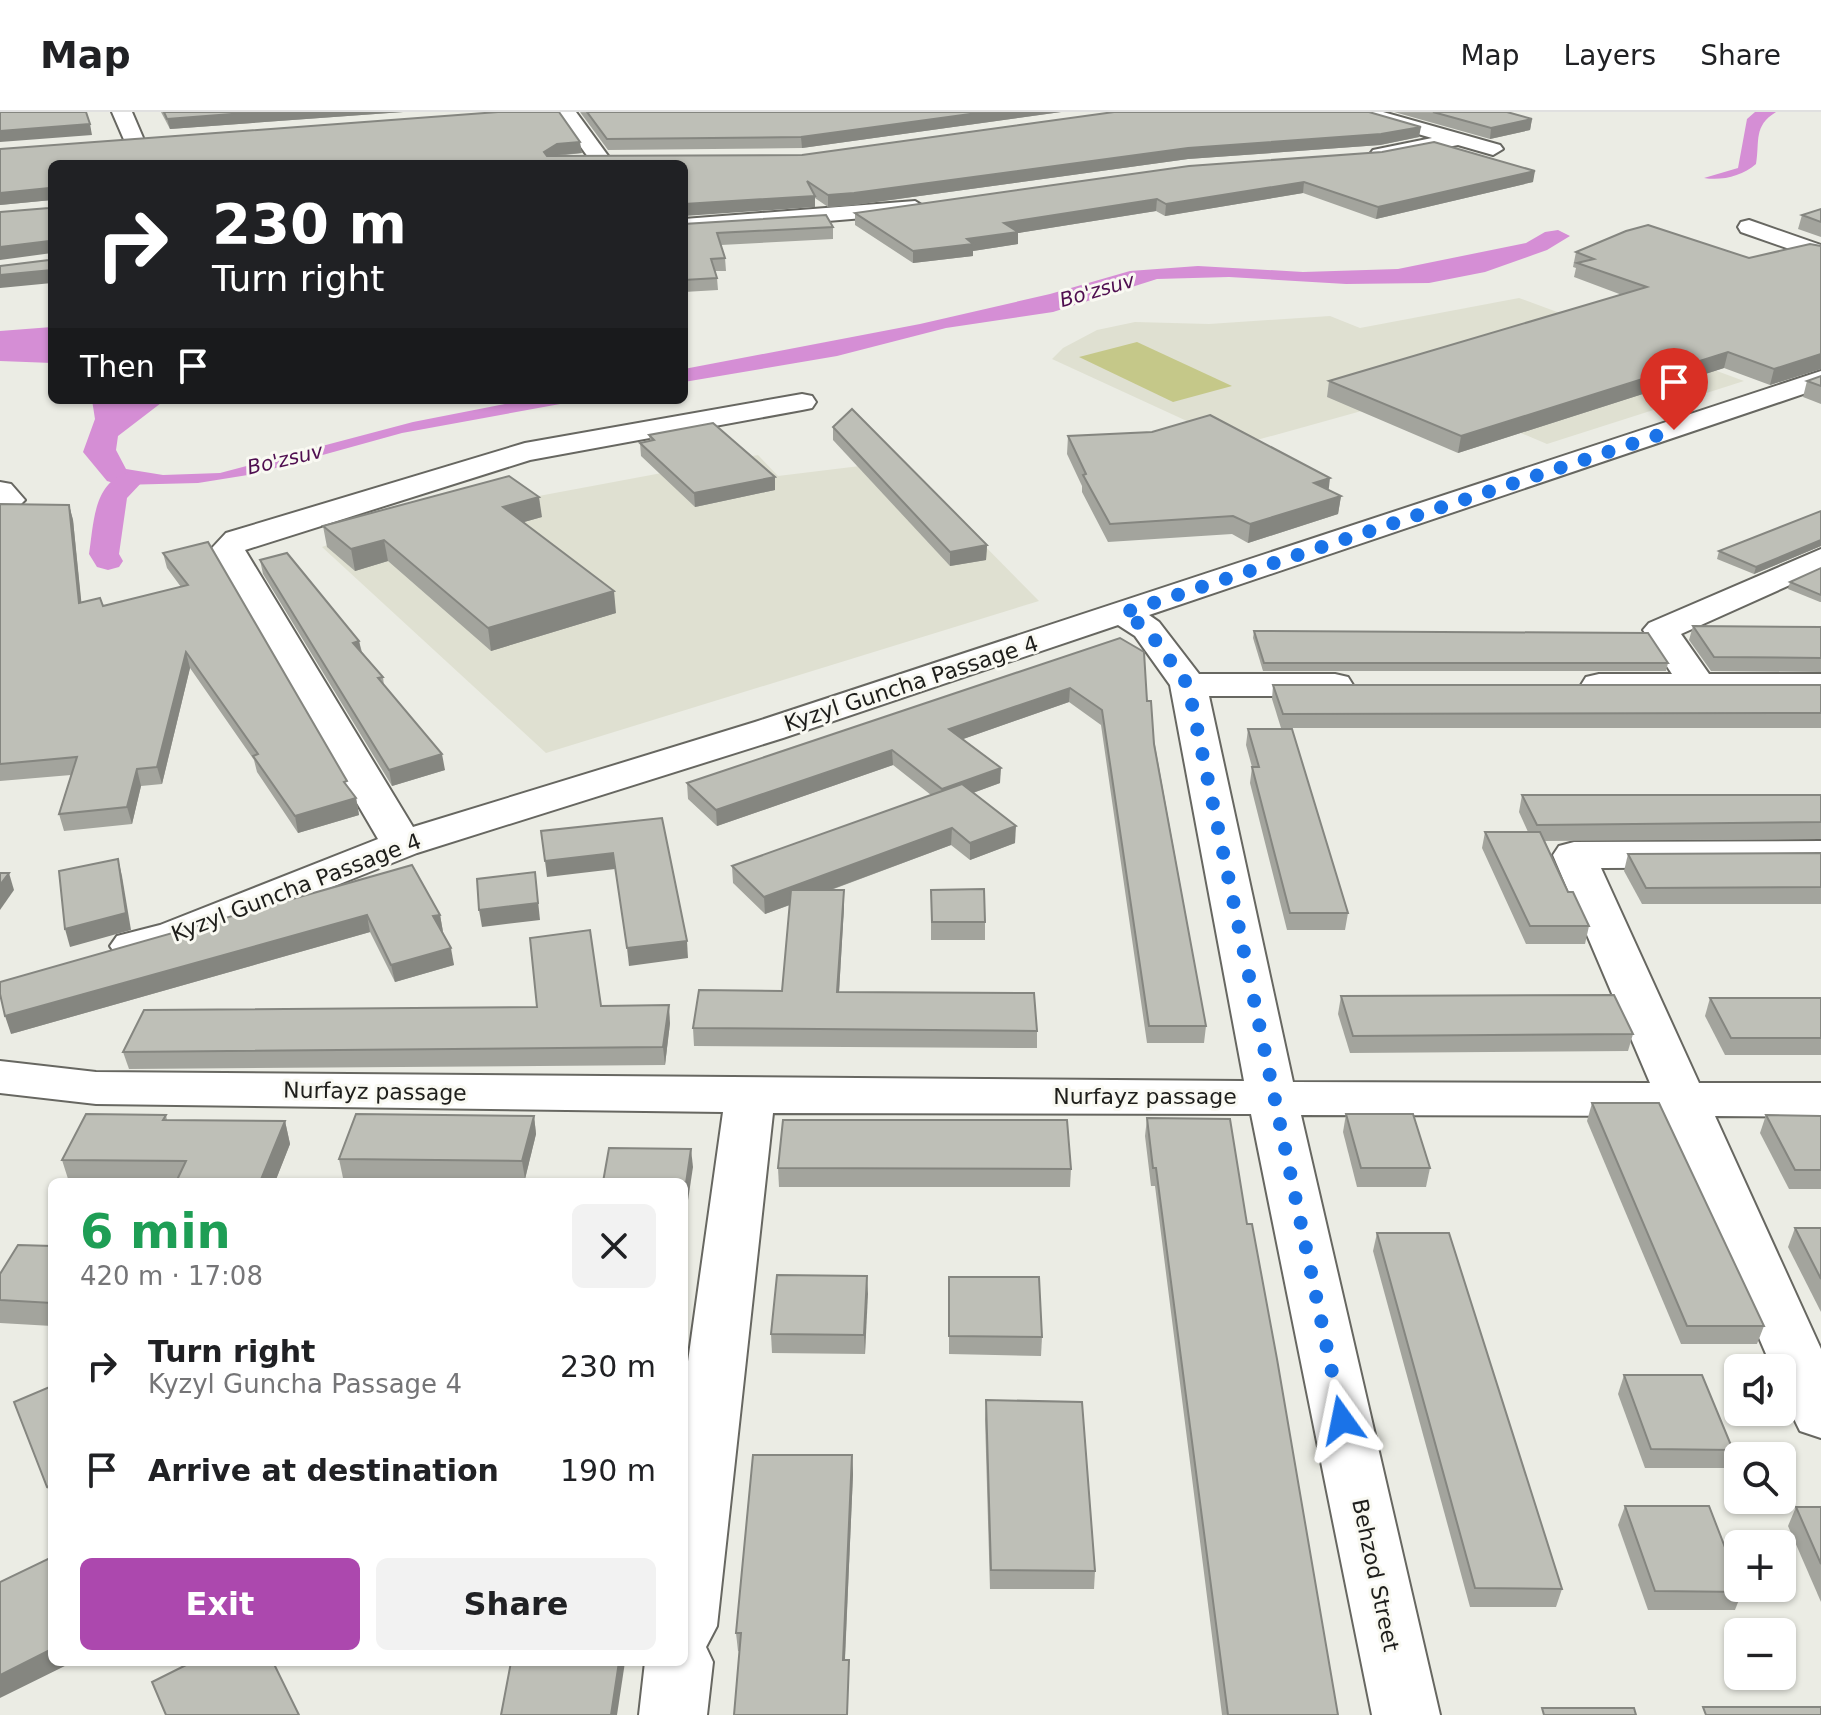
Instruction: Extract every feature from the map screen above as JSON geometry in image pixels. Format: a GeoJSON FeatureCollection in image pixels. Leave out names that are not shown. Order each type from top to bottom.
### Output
{"type":"FeatureCollection","features":[{"type":"Feature","properties":{"kind":"street"},"geometry":{"type":"LineString","coordinates":[[122,112],[128,142],[148,160]]}},
{"type":"Feature","properties":{"kind":"street"},"geometry":{"type":"LineString","coordinates":[[566,112],[607,160]]}},
{"type":"Feature","properties":{"kind":"street"},"geometry":{"type":"LineString","coordinates":[[1362,112],[1493,149]]}},
{"type":"Feature","properties":{"kind":"street"},"geometry":{"type":"LineString","coordinates":[[1365,155],[1460,139]]}},
{"type":"Feature","properties":{"kind":"street"},"geometry":{"type":"LineString","coordinates":[[128,142],[164,140]]}},
{"type":"Feature","properties":{"kind":"street"},"geometry":{"type":"LineString","coordinates":[[688,226],[854,215],[938,204]]}},
{"type":"Feature","properties":{"kind":"street"},"geometry":{"type":"LineString","coordinates":[[1749,227],[1821,253]]}},
{"type":"Feature","properties":{"kind":"street","name":"Kyzyl Guncha Passage 4"},"geometry":{"type":"LineString","coordinates":[[103,955],[176,934],[402,844],[769,730],[1821,379]]}},
{"type":"Feature","properties":{"kind":"street"},"geometry":{"type":"LineString","coordinates":[[402,844],[228,548],[237,540],[525,452],[802,402]]}},
{"type":"Feature","properties":{"kind":"street"},"geometry":{"type":"LineString","coordinates":[[0,491],[9,500],[0,507]]}},
{"type":"Feature","properties":{"kind":"street"},"geometry":{"type":"LineString","coordinates":[[1698,685],[1661,630],[1821,559]]}},
{"type":"Feature","properties":{"kind":"street","name":"Behzod Street"},"geometry":{"type":"LineString","coordinates":[[1123,613],[1147,629],[1188,685],[1272,1097],[1406,1715]]}},
{"type":"Feature","properties":{"kind":"street"},"geometry":{"type":"LineString","coordinates":[[1188,685],[1363,685]]}},
{"type":"Feature","properties":{"kind":"street"},"geometry":{"type":"LineString","coordinates":[[1570,685],[1821,685]]}},
{"type":"Feature","properties":{"kind":"street"},"geometry":{"type":"LineString","coordinates":[[1821,854],[1574,855],[1821,1414]]}},
{"type":"Feature","properties":{"kind":"street","name":"Nurfayz passage"},"geometry":{"type":"LineString","coordinates":[[0,1077],[96,1088],[750,1096],[1821,1100]]}},
{"type":"Feature","properties":{"kind":"street"},"geometry":{"type":"LineString","coordinates":[[688,1594],[750,1096]]}},
{"type":"Feature","properties":{"kind":"street"},"geometry":{"type":"LineString","coordinates":[[673,1715],[679,1666]]}},
{"type":"Feature","properties":{"kind":"shaded area"},"geometry":{"type":"Polygon","coordinates":[[[1519,298],[1744,381],[1547,444],[1426,393],[1239,445],[1052,359],[1063,348],[1097,330],[1135,322],[1209,324],[1330,316],[1360,328],[1519,298]]]}},
{"type":"Feature","properties":{"kind":"shaded area"},"geometry":{"type":"Polygon","coordinates":[[[758,455],[778,476],[901,461],[1039,601],[546,753],[322,547],[344,539],[528,498],[758,455]]]}},
{"type":"Feature","properties":{"kind":"green space"},"geometry":{"type":"Polygon","coordinates":[[[1137,342],[1232,386],[1173,402],[1079,357],[1137,342]]]}},
{"type":"Feature","properties":{"kind":"water"},"geometry":{"type":"Polygon","coordinates":[[[1755,112],[1776,112],[1761,129],[1756,164],[1732,177],[1704,178],[1738,168],[1747,119],[1755,112]]]}},
{"type":"Feature","properties":{"kind":"water","name":"Bo'zsuv"},"geometry":{"type":"Polygon","coordinates":[[[1558,230],[1570,236],[1547,250],[1485,272],[1429,283],[1346,284],[1229,277],[1157,279],[1053,312],[946,328],[837,356],[688,381],[688,368],[920,324],[1050,294],[1130,271],[1198,266],[1303,272],[1398,269],[1526,243],[1545,232],[1558,230]]]}},
{"type":"Feature","properties":{"kind":"water"},"geometry":{"type":"Polygon","coordinates":[[[48,327],[48,363],[0,361],[0,331],[48,327]]]}},
{"type":"Feature","properties":{"kind":"water","name":"Bo'zsuv"},"geometry":{"type":"Polygon","coordinates":[[[93,404],[160,404],[118,436],[116,450],[126,469],[163,475],[220,473],[413,422],[505,404],[560,404],[402,433],[254,474],[198,483],[120,485],[107,481],[83,452],[95,419],[93,404]]]}},
{"type":"Feature","properties":{"kind":"building"},"geometry":{"type":"Polygon","coordinates":[[[0,112],[86,112],[90,124],[0,131],[0,112]]]}},
{"type":"Feature","properties":{"kind":"building"},"geometry":{"type":"Polygon","coordinates":[[[164,112],[258,112],[167,119],[164,112]]]}},
{"type":"Feature","properties":{"kind":"building"},"geometry":{"type":"Polygon","coordinates":[[[498,112],[559,112],[580,142],[557,144],[544,152],[547,156],[802,155],[1114,112],[1369,112],[1421,127],[1381,134],[1188,148],[854,193],[828,195],[807,181],[815,196],[688,204],[688,160],[48,160],[48,188],[0,193],[0,149],[498,112]]]}},
{"type":"Feature","properties":{"kind":"building"},"geometry":{"type":"Polygon","coordinates":[[[587,112],[985,112],[801,137],[607,139],[587,112]]]}},
{"type":"Feature","properties":{"kind":"building"},"geometry":{"type":"Polygon","coordinates":[[[1433,112],[1507,112],[1532,119],[1491,128],[1433,112]]]}},
{"type":"Feature","properties":{"kind":"building"},"geometry":{"type":"Polygon","coordinates":[[[1434,142],[1535,171],[1378,207],[1304,182],[1166,204],[1157,199],[1004,223],[1018,232],[967,239],[973,244],[913,251],[855,213],[1189,166],[1382,152],[1434,142]]]}},
{"type":"Feature","properties":{"kind":"building"},"geometry":{"type":"Polygon","coordinates":[[[48,208],[48,241],[0,247],[0,212],[48,208]]]}},
{"type":"Feature","properties":{"kind":"building"},"geometry":{"type":"Polygon","coordinates":[[[1821,209],[1821,222],[1802,215],[1821,209]]]}},
{"type":"Feature","properties":{"kind":"building"},"geometry":{"type":"Polygon","coordinates":[[[826,215],[833,227],[717,233],[725,258],[711,259],[717,278],[688,280],[688,224],[826,215]]]}},
{"type":"Feature","properties":{"kind":"building"},"geometry":{"type":"Polygon","coordinates":[[[1648,225],[1749,258],[1810,244],[1821,246],[1821,354],[1774,369],[1728,352],[1461,436],[1329,381],[1647,287],[1577,263],[1594,259],[1576,252],[1648,225]]]}},
{"type":"Feature","properties":{"kind":"building"},"geometry":{"type":"Polygon","coordinates":[[[48,260],[48,270],[0,275],[0,266],[48,260]]]}},
{"type":"Feature","properties":{"kind":"building"},"geometry":{"type":"Polygon","coordinates":[[[1821,376],[1821,386],[1807,381],[1821,376]]]}},
{"type":"Feature","properties":{"kind":"building"},"geometry":{"type":"Polygon","coordinates":[[[852,409],[987,545],[950,552],[833,427],[852,409]]]}},
{"type":"Feature","properties":{"kind":"building"},"geometry":{"type":"Polygon","coordinates":[[[1210,415],[1330,478],[1314,483],[1341,496],[1250,524],[1233,516],[1110,524],[1083,475],[1086,474],[1068,436],[1152,432],[1210,415]]]}},
{"type":"Feature","properties":{"kind":"building"},"geometry":{"type":"Polygon","coordinates":[[[713,423],[775,477],[694,493],[640,443],[654,440],[649,435],[713,423]]]}},
{"type":"Feature","properties":{"kind":"building"},"geometry":{"type":"Polygon","coordinates":[[[509,476],[539,497],[503,507],[614,591],[488,628],[384,540],[351,549],[323,526],[509,476]]]}},
{"type":"Feature","properties":{"kind":"building"},"geometry":{"type":"Polygon","coordinates":[[[0,504],[69,505],[79,603],[100,598],[103,606],[188,585],[163,553],[208,542],[356,798],[295,816],[253,756],[258,754],[186,652],[157,767],[137,769],[127,807],[59,814],[77,757],[0,764],[0,504]]]}},
{"type":"Feature","properties":{"kind":"building"},"geometry":{"type":"Polygon","coordinates":[[[1821,511],[1821,540],[1756,567],[1719,551],[1821,511]]]}},
{"type":"Feature","properties":{"kind":"building"},"geometry":{"type":"Polygon","coordinates":[[[287,553],[359,641],[353,643],[383,677],[378,678],[442,754],[389,770],[260,560],[287,553]]]}},
{"type":"Feature","properties":{"kind":"building"},"geometry":{"type":"Polygon","coordinates":[[[1821,568],[1821,595],[1790,582],[1821,568]]]}},
{"type":"Feature","properties":{"kind":"building"},"geometry":{"type":"Polygon","coordinates":[[[1693,626],[1821,627],[1821,658],[1714,657],[1693,626]]]}},
{"type":"Feature","properties":{"kind":"building"},"geometry":{"type":"Polygon","coordinates":[[[1254,631],[1648,633],[1668,663],[1264,663],[1254,631]]]}},
{"type":"Feature","properties":{"kind":"building"},"geometry":{"type":"Polygon","coordinates":[[[1120,638],[1144,652],[1154,744],[1206,1026],[1149,1026],[1102,710],[1070,688],[949,729],[1001,768],[942,789],[892,750],[716,810],[687,783],[1120,638]]]}},
{"type":"Feature","properties":{"kind":"building"},"geometry":{"type":"Polygon","coordinates":[[[1273,685],[1821,685],[1821,713],[1283,714],[1273,685]]]}},
{"type":"Feature","properties":{"kind":"building"},"geometry":{"type":"Polygon","coordinates":[[[1248,729],[1292,729],[1348,913],[1290,913],[1252,767],[1259,767],[1248,729]]]}},
{"type":"Feature","properties":{"kind":"building"},"geometry":{"type":"Polygon","coordinates":[[[962,784],[1016,826],[970,843],[952,828],[764,897],[732,866],[962,784]]]}},
{"type":"Feature","properties":{"kind":"building"},"geometry":{"type":"Polygon","coordinates":[[[1522,795],[1821,795],[1821,822],[1537,825],[1522,795]]]}},
{"type":"Feature","properties":{"kind":"building"},"geometry":{"type":"Polygon","coordinates":[[[662,818],[687,941],[627,948],[613,853],[545,861],[541,831],[662,818]]]}},
{"type":"Feature","properties":{"kind":"building"},"geometry":{"type":"Polygon","coordinates":[[[1485,832],[1540,832],[1568,892],[1573,892],[1589,926],[1530,926],[1485,832]]]}},
{"type":"Feature","properties":{"kind":"building"},"geometry":{"type":"Polygon","coordinates":[[[1821,853],[1821,887],[1646,888],[1628,854],[1821,853]]]}},
{"type":"Feature","properties":{"kind":"building"},"geometry":{"type":"Polygon","coordinates":[[[118,859],[126,913],[65,929],[59,871],[118,859]]]}},
{"type":"Feature","properties":{"kind":"building"},"geometry":{"type":"Polygon","coordinates":[[[412,865],[440,915],[433,916],[451,948],[391,965],[367,915],[5,1016],[0,982],[412,865]]]}},
{"type":"Feature","properties":{"kind":"building"},"geometry":{"type":"Polygon","coordinates":[[[535,872],[538,903],[479,910],[477,879],[535,872]]]}},
{"type":"Feature","properties":{"kind":"building"},"geometry":{"type":"Polygon","coordinates":[[[0,873],[9,873],[0,885],[0,873]]]}},
{"type":"Feature","properties":{"kind":"building"},"geometry":{"type":"Polygon","coordinates":[[[984,889],[985,922],[932,922],[931,890],[984,889]]]}},
{"type":"Feature","properties":{"kind":"building"},"geometry":{"type":"Polygon","coordinates":[[[791,890],[844,890],[837,992],[1034,993],[1037,1031],[693,1028],[699,990],[782,991],[791,890]]]}},
{"type":"Feature","properties":{"kind":"building"},"geometry":{"type":"Polygon","coordinates":[[[590,930],[601,1006],[669,1005],[663,1047],[123,1052],[144,1010],[537,1007],[530,938],[590,930]]]}},
{"type":"Feature","properties":{"kind":"building"},"geometry":{"type":"Polygon","coordinates":[[[1614,995],[1633,1034],[1353,1036],[1341,996],[1614,995]]]}},
{"type":"Feature","properties":{"kind":"building"},"geometry":{"type":"Polygon","coordinates":[[[1710,998],[1821,998],[1821,1038],[1731,1038],[1710,998]]]}},
{"type":"Feature","properties":{"kind":"building"},"geometry":{"type":"Polygon","coordinates":[[[1592,1103],[1659,1103],[1764,1326],[1687,1326],[1592,1103]]]}},
{"type":"Feature","properties":{"kind":"building"},"geometry":{"type":"Polygon","coordinates":[[[86,1114],[166,1115],[163,1120],[285,1121],[262,1178],[178,1178],[186,1161],[62,1160],[86,1114]]]}},
{"type":"Feature","properties":{"kind":"building"},"geometry":{"type":"Polygon","coordinates":[[[356,1114],[534,1116],[522,1161],[339,1159],[356,1114]]]}},
{"type":"Feature","properties":{"kind":"building"},"geometry":{"type":"Polygon","coordinates":[[[1346,1114],[1413,1114],[1430,1168],[1361,1168],[1346,1114]]]}},
{"type":"Feature","properties":{"kind":"building"},"geometry":{"type":"Polygon","coordinates":[[[1766,1115],[1821,1116],[1821,1170],[1795,1170],[1766,1115]]]}},
{"type":"Feature","properties":{"kind":"building"},"geometry":{"type":"Polygon","coordinates":[[[1147,1118],[1230,1119],[1247,1224],[1252,1224],[1277,1359],[1338,1715],[1228,1715],[1147,1118]]]}},
{"type":"Feature","properties":{"kind":"building"},"geometry":{"type":"Polygon","coordinates":[[[783,1120],[1067,1120],[1071,1169],[778,1168],[783,1120]]]}},
{"type":"Feature","properties":{"kind":"building"},"geometry":{"type":"Polygon","coordinates":[[[609,1148],[691,1149],[687,1178],[604,1178],[609,1148]]]}},
{"type":"Feature","properties":{"kind":"building"},"geometry":{"type":"Polygon","coordinates":[[[1795,1228],[1821,1228],[1821,1279],[1795,1228]]]}},
{"type":"Feature","properties":{"kind":"building"},"geometry":{"type":"Polygon","coordinates":[[[1377,1233],[1449,1233],[1562,1589],[1475,1588],[1377,1233]]]}},
{"type":"Feature","properties":{"kind":"building"},"geometry":{"type":"Polygon","coordinates":[[[18,1245],[48,1246],[48,1303],[0,1300],[0,1274],[18,1245]]]}},
{"type":"Feature","properties":{"kind":"building"},"geometry":{"type":"Polygon","coordinates":[[[777,1275],[867,1276],[864,1335],[771,1334],[777,1275]]]}},
{"type":"Feature","properties":{"kind":"building"},"geometry":{"type":"Polygon","coordinates":[[[949,1277],[1039,1277],[1042,1337],[949,1336],[949,1277]]]}},
{"type":"Feature","properties":{"kind":"building"},"geometry":{"type":"Polygon","coordinates":[[[1624,1375],[1702,1375],[1730,1442],[1724,1442],[1724,1450],[1651,1449],[1624,1375]]]}},
{"type":"Feature","properties":{"kind":"building"},"geometry":{"type":"Polygon","coordinates":[[[48,1388],[47,1487],[14,1402],[48,1388]]]}},
{"type":"Feature","properties":{"kind":"building"},"geometry":{"type":"Polygon","coordinates":[[[986,1400],[1082,1402],[1095,1571],[991,1570],[986,1400]]]}},
{"type":"Feature","properties":{"kind":"building"},"geometry":{"type":"Polygon","coordinates":[[[753,1455],[852,1455],[843,1660],[849,1660],[847,1715],[734,1715],[741,1633],[736,1633],[753,1455]]]}},
{"type":"Feature","properties":{"kind":"building"},"geometry":{"type":"Polygon","coordinates":[[[1625,1506],[1709,1506],[1724,1545],[1724,1592],[1655,1591],[1625,1506]]]}},
{"type":"Feature","properties":{"kind":"building"},"geometry":{"type":"Polygon","coordinates":[[[1796,1507],[1821,1507],[1821,1564],[1796,1507]]]}},
{"type":"Feature","properties":{"kind":"building"},"geometry":{"type":"Polygon","coordinates":[[[48,1559],[48,1651],[0,1675],[0,1582],[48,1559]]]}},
{"type":"Feature","properties":{"kind":"building"},"geometry":{"type":"Polygon","coordinates":[[[184,1666],[275,1666],[299,1715],[166,1715],[152,1682],[184,1666]]]}},
{"type":"Feature","properties":{"kind":"building"},"geometry":{"type":"Polygon","coordinates":[[[510,1666],[618,1666],[611,1715],[501,1715],[510,1666]]]}},
{"type":"Feature","properties":{"kind":"building"},"geometry":{"type":"Polygon","coordinates":[[[1703,1707],[1821,1707],[1821,1715],[1706,1715],[1703,1707]]]}},
{"type":"Feature","properties":{"kind":"building"},"geometry":{"type":"Polygon","coordinates":[[[1542,1708],[1634,1708],[1636,1715],[1544,1715],[1542,1708]]]}},
{"type":"Feature","properties":{"kind":"waterway"},"geometry":{"type":"LineString","coordinates":[[108,561],[104,554],[113,496],[130,480]]}},
{"type":"Feature","properties":{"kind":"route"},"geometry":{"type":"LineString","coordinates":[[1342,1420],[1188,685],[1147,629],[1123,613],[1674,430]]}}]}
